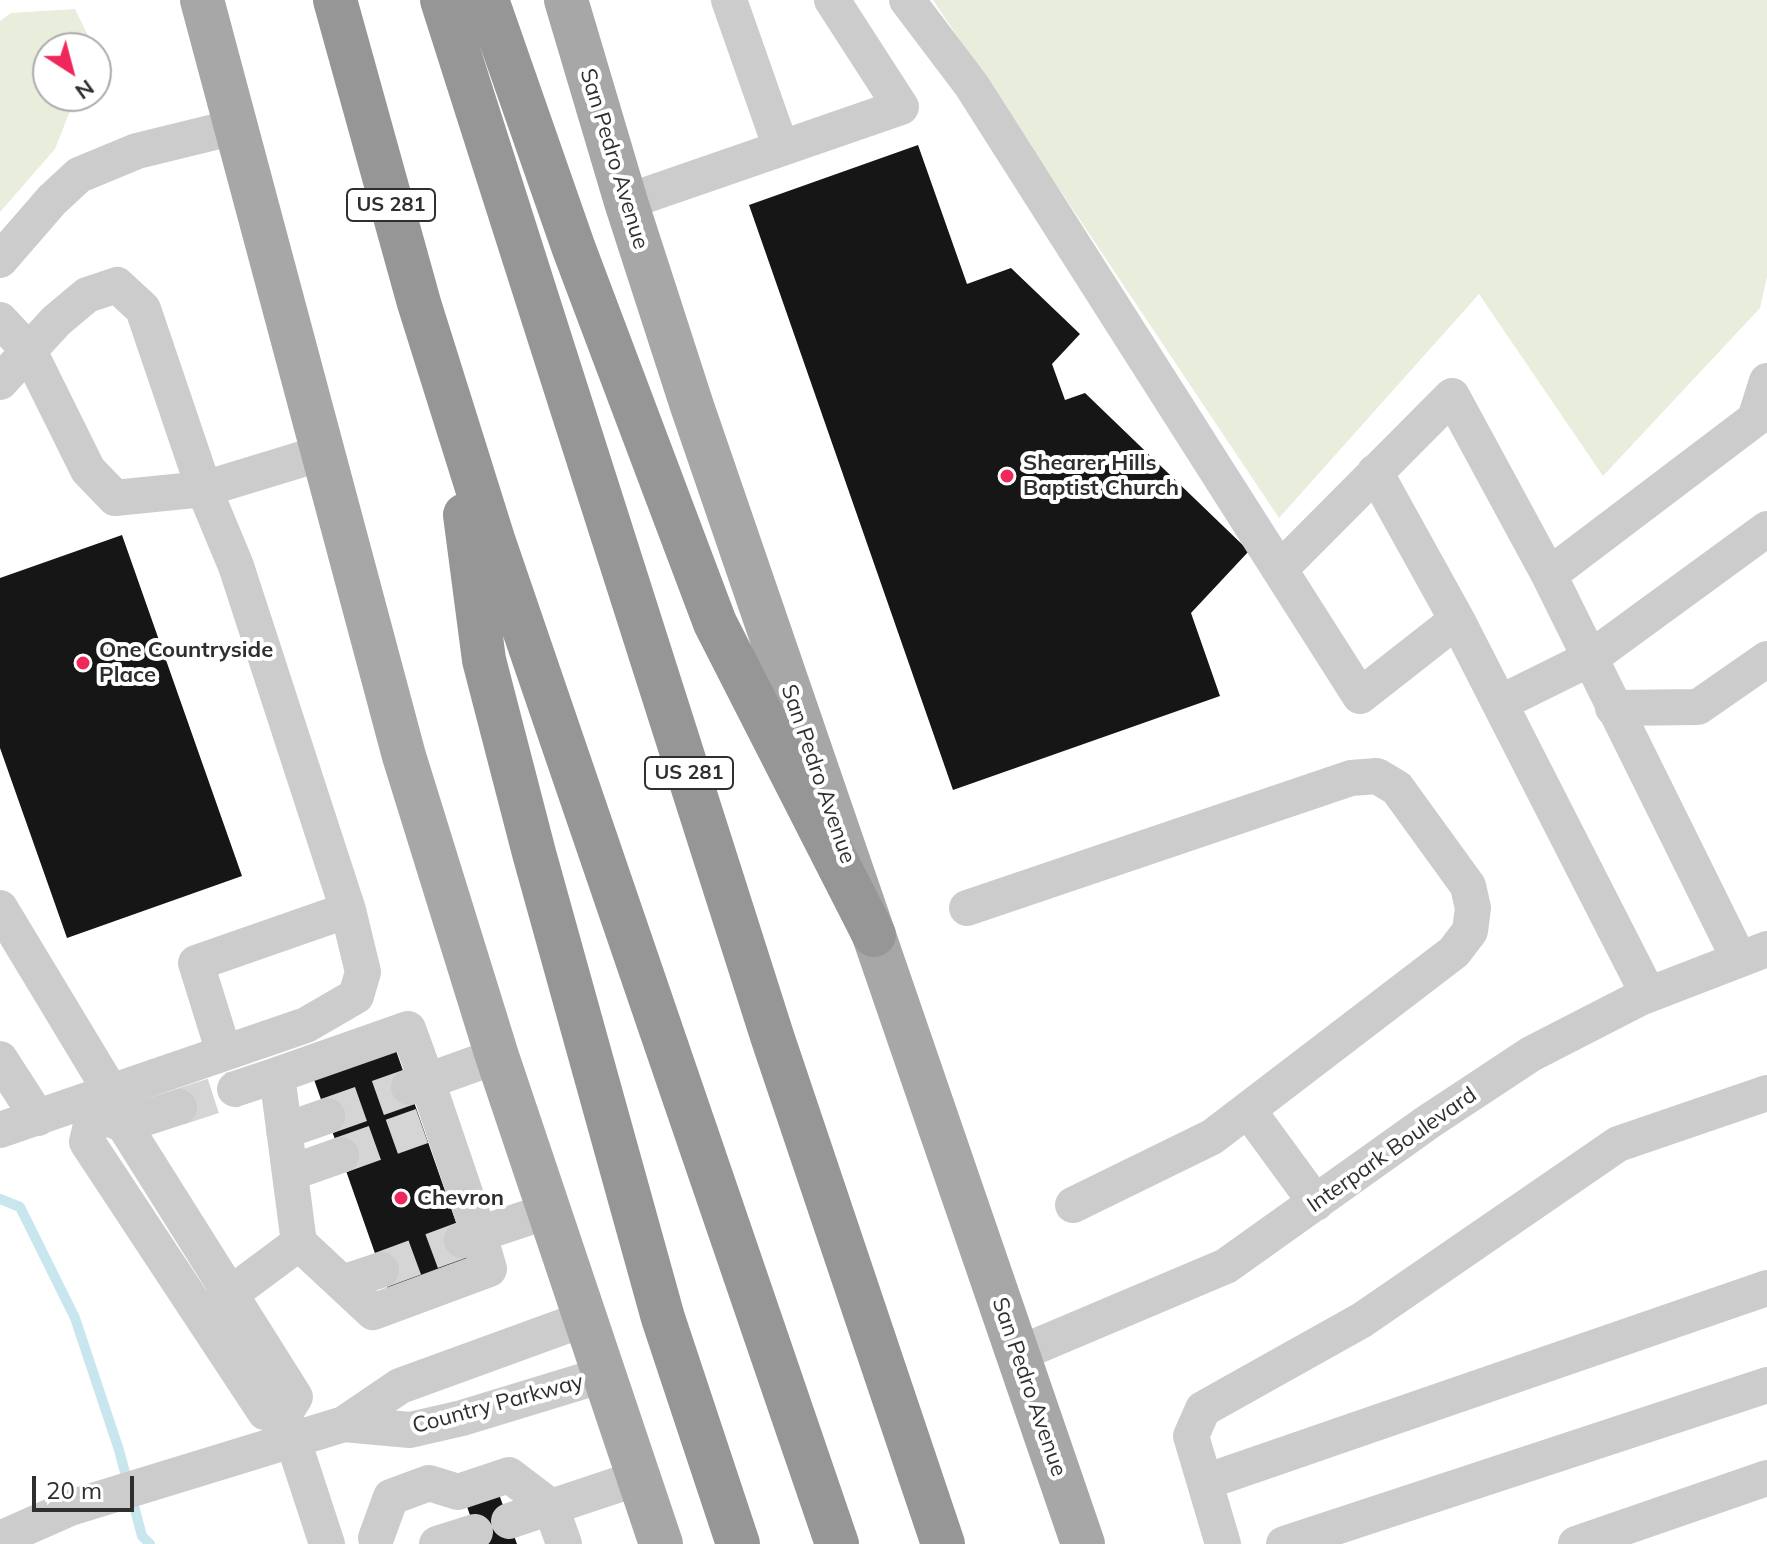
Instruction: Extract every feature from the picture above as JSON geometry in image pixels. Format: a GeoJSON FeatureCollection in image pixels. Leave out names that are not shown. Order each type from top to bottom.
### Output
{"type":"FeatureCollection","features":[{"type":"Feature","properties":{"kind":"highway","name":"US 281"},"geometry":{"type":"LineString","coordinates":[[335,0],[452,410],[837,1544]]}},
{"type":"Feature","properties":{"kind":"highway","name":"US 281"},"geometry":{"type":"LineString","coordinates":[[442,0],[769,1024],[943,1544]]}},
{"type":"Feature","properties":{"kind":"highway"},"geometry":{"type":"LineString","coordinates":[[487,0],[569,235],[715,623],[874,935]]}},
{"type":"Feature","properties":{"kind":"highway"},"geometry":{"type":"LineString","coordinates":[[452,410],[484,660],[635,1219],[686,1390],[738,1544]]}},
{"type":"Feature","properties":{"kind":"main road"},"geometry":{"type":"LineString","coordinates":[[202,0],[404,756],[497,1056],[661,1544]]}},
{"type":"Feature","properties":{"kind":"main road","name":"San Pedro Avenue"},"geometry":{"type":"LineString","coordinates":[[566,0],[626,202],[1083,1544]]}},
{"type":"Feature","properties":{"kind":"street"},"geometry":{"type":"LineString","coordinates":[[729,0],[781,148]]}},
{"type":"Feature","properties":{"kind":"street"},"geometry":{"type":"LineString","coordinates":[[626,202],[901,107],[832,0]]}},
{"type":"Feature","properties":{"kind":"street"},"geometry":{"type":"LineString","coordinates":[[907,0],[972,86],[1360,696],[1457,620]]}},
{"type":"Feature","properties":{"kind":"street"},"geometry":{"type":"LineString","coordinates":[[0,260],[52,200],[79,175],[137,151],[235,127]]}},
{"type":"Feature","properties":{"kind":"street"},"geometry":{"type":"LineString","coordinates":[[0,382],[87,295],[117,285],[143,309],[204,489],[236,566],[348,910],[363,972],[356,996],[306,1025],[224,1053],[103,1108],[87,1142],[215,1306],[295,1397],[289,1427],[327,1544]]}},
{"type":"Feature","properties":{"kind":"street"},"geometry":{"type":"LineString","coordinates":[[0,320],[29,351],[88,470],[115,498],[204,489],[322,453]]}},
{"type":"Feature","properties":{"kind":"street"},"geometry":{"type":"LineString","coordinates":[[1549,575],[1755,419],[1767,381]]}},
{"type":"Feature","properties":{"kind":"street"},"geometry":{"type":"LineString","coordinates":[[1280,569],[1452,396],[1549,575],[1613,708],[1753,954]]}},
{"type":"Feature","properties":{"kind":"street"},"geometry":{"type":"LineString","coordinates":[[1375,472],[1457,620],[1648,994]]}},
{"type":"Feature","properties":{"kind":"street"},"geometry":{"type":"LineString","coordinates":[[1500,703],[1589,659],[1767,529]]}},
{"type":"Feature","properties":{"kind":"street"},"geometry":{"type":"LineString","coordinates":[[1613,708],[1698,707],[1767,659]]}},
{"type":"Feature","properties":{"kind":"street"},"geometry":{"type":"LineString","coordinates":[[967,908],[1351,778],[1377,776],[1397,788],[1468,886],[1473,908],[1470,931],[1454,952],[1212,1137],[1073,1205]]}},
{"type":"Feature","properties":{"kind":"street"},"geometry":{"type":"LineString","coordinates":[[0,908],[103,1108]]}},
{"type":"Feature","properties":{"kind":"street"},"geometry":{"type":"LineString","coordinates":[[224,1053],[196,963],[348,910]]}},
{"type":"Feature","properties":{"kind":"street","name":"Interpark Boulevard"},"geometry":{"type":"LineString","coordinates":[[1018,1354],[1226,1266],[1428,1122],[1531,1054],[1648,994],[1753,954]]}},
{"type":"Feature","properties":{"kind":"street"},"geometry":{"type":"LineString","coordinates":[[235,1089],[408,1029],[418,1084],[471,1237],[489,1269],[373,1312],[299,1243],[277,1075]]}},
{"type":"Feature","properties":{"kind":"street"},"geometry":{"type":"LineString","coordinates":[[418,1084],[497,1056]]}},
{"type":"Feature","properties":{"kind":"street"},"geometry":{"type":"LineString","coordinates":[[0,1059],[38,1118]]}},
{"type":"Feature","properties":{"kind":"street"},"geometry":{"type":"LineString","coordinates":[[1223,1544],[1191,1436],[1203,1409],[1362,1320],[1618,1144],[1767,1093]]}},
{"type":"Feature","properties":{"kind":"street"},"geometry":{"type":"LineString","coordinates":[[0,1130],[38,1118],[103,1108],[179,1107]]}},
{"type":"Feature","properties":{"kind":"street"},"geometry":{"type":"LineString","coordinates":[[1248,1110],[1316,1203]]}},
{"type":"Feature","properties":{"kind":"street"},"geometry":{"type":"LineString","coordinates":[[284,1131],[327,1116]]}},
{"type":"Feature","properties":{"kind":"street"},"geometry":{"type":"LineString","coordinates":[[290,1173],[341,1155]]}},
{"type":"Feature","properties":{"kind":"street"},"geometry":{"type":"LineString","coordinates":[[471,1237],[548,1211]]}},
{"type":"Feature","properties":{"kind":"street"},"geometry":{"type":"LineString","coordinates":[[215,1306],[299,1243]]}},
{"type":"Feature","properties":{"kind":"street"},"geometry":{"type":"LineString","coordinates":[[342,1283],[381,1270]]}},
{"type":"Feature","properties":{"kind":"street"},"geometry":{"type":"LineString","coordinates":[[1205,1482],[1767,1288]]}},
{"type":"Feature","properties":{"kind":"street","name":"Country Parkway"},"geometry":{"type":"LineString","coordinates":[[344,1424],[400,1386],[584,1319]]}},
{"type":"Feature","properties":{"kind":"street","name":"Country Parkway"},"geometry":{"type":"LineString","coordinates":[[0,1539],[70,1508],[175,1476],[289,1427],[344,1424],[410,1430],[462,1418],[603,1375]]}},
{"type":"Feature","properties":{"kind":"street"},"geometry":{"type":"LineString","coordinates":[[1284,1544],[1767,1385]]}},
{"type":"Feature","properties":{"kind":"street"},"geometry":{"type":"LineString","coordinates":[[374,1542],[391,1497],[429,1483],[458,1492],[509,1475],[551,1507],[564,1544]]}},
{"type":"Feature","properties":{"kind":"street"},"geometry":{"type":"LineString","coordinates":[[437,1544],[638,1478]]}},
{"type":"Feature","properties":{"kind":"street"},"geometry":{"type":"LineString","coordinates":[[1576,1544],[1767,1478]]}},
{"type":"Feature","properties":{"kind":"green space"},"geometry":{"type":"Polygon","coordinates":[[[933,0],[1767,0],[1767,277],[1760,308],[1603,476],[1479,294],[1279,518],[933,0]]]}},
{"type":"Feature","properties":{"kind":"green space"},"geometry":{"type":"Polygon","coordinates":[[[75,9],[86,32],[32,32],[32,112],[70,112],[55,149],[0,212],[0,21],[11,13],[75,9]]]}},
{"type":"Feature","properties":{"kind":"building","name":"Shearer Hills Baptist Church"},"geometry":{"type":"Polygon","coordinates":[[[918,145],[967,284],[1011,268],[1080,334],[1052,364],[1065,400],[1085,393],[1249,551],[1191,613],[1220,696],[953,790],[749,205],[918,145]]]}},
{"type":"Feature","properties":{"kind":"building","name":"One Countryside Place"},"geometry":{"type":"Polygon","coordinates":[[[122,535],[242,876],[67,938],[0,748],[0,578],[122,535]]]}},
{"type":"Feature","properties":{"kind":"building","name":"Chevron"},"geometry":{"type":"Polygon","coordinates":[[[393,1042],[472,1268],[391,1299],[311,1071],[393,1042]]]}},
{"type":"Feature","properties":{"kind":"building"},"geometry":{"type":"Polygon","coordinates":[[[496,1486],[517,1544],[480,1544],[464,1498],[496,1486]]]}},
{"type":"Feature","properties":{"kind":"waterway"},"geometry":{"type":"LineString","coordinates":[[0,1199],[20,1207],[75,1318],[119,1450],[142,1536],[150,1544]]}},
{"type":"Feature","properties":{"kind":"tunnel"},"geometry":{"type":"LineString","coordinates":[[327,1116],[409,1087]]}},
{"type":"Feature","properties":{"kind":"tunnel"},"geometry":{"type":"LineString","coordinates":[[179,1107],[235,1089]]}},
{"type":"Feature","properties":{"kind":"tunnel"},"geometry":{"type":"LineString","coordinates":[[341,1155],[422,1126]]}},
{"type":"Feature","properties":{"kind":"tunnel"},"geometry":{"type":"LineString","coordinates":[[381,1270],[462,1240]]}},
{"type":"Feature","properties":{"kind":"place","name":"Shearer Hills Baptist Church"},"geometry":{"type":"Point","coordinates":[1007,476]}},
{"type":"Feature","properties":{"kind":"place","name":"One Countryside Place"},"geometry":{"type":"Point","coordinates":[83,663]}},
{"type":"Feature","properties":{"kind":"place","name":"Chevron"},"geometry":{"type":"Point","coordinates":[401,1198]}}]}
